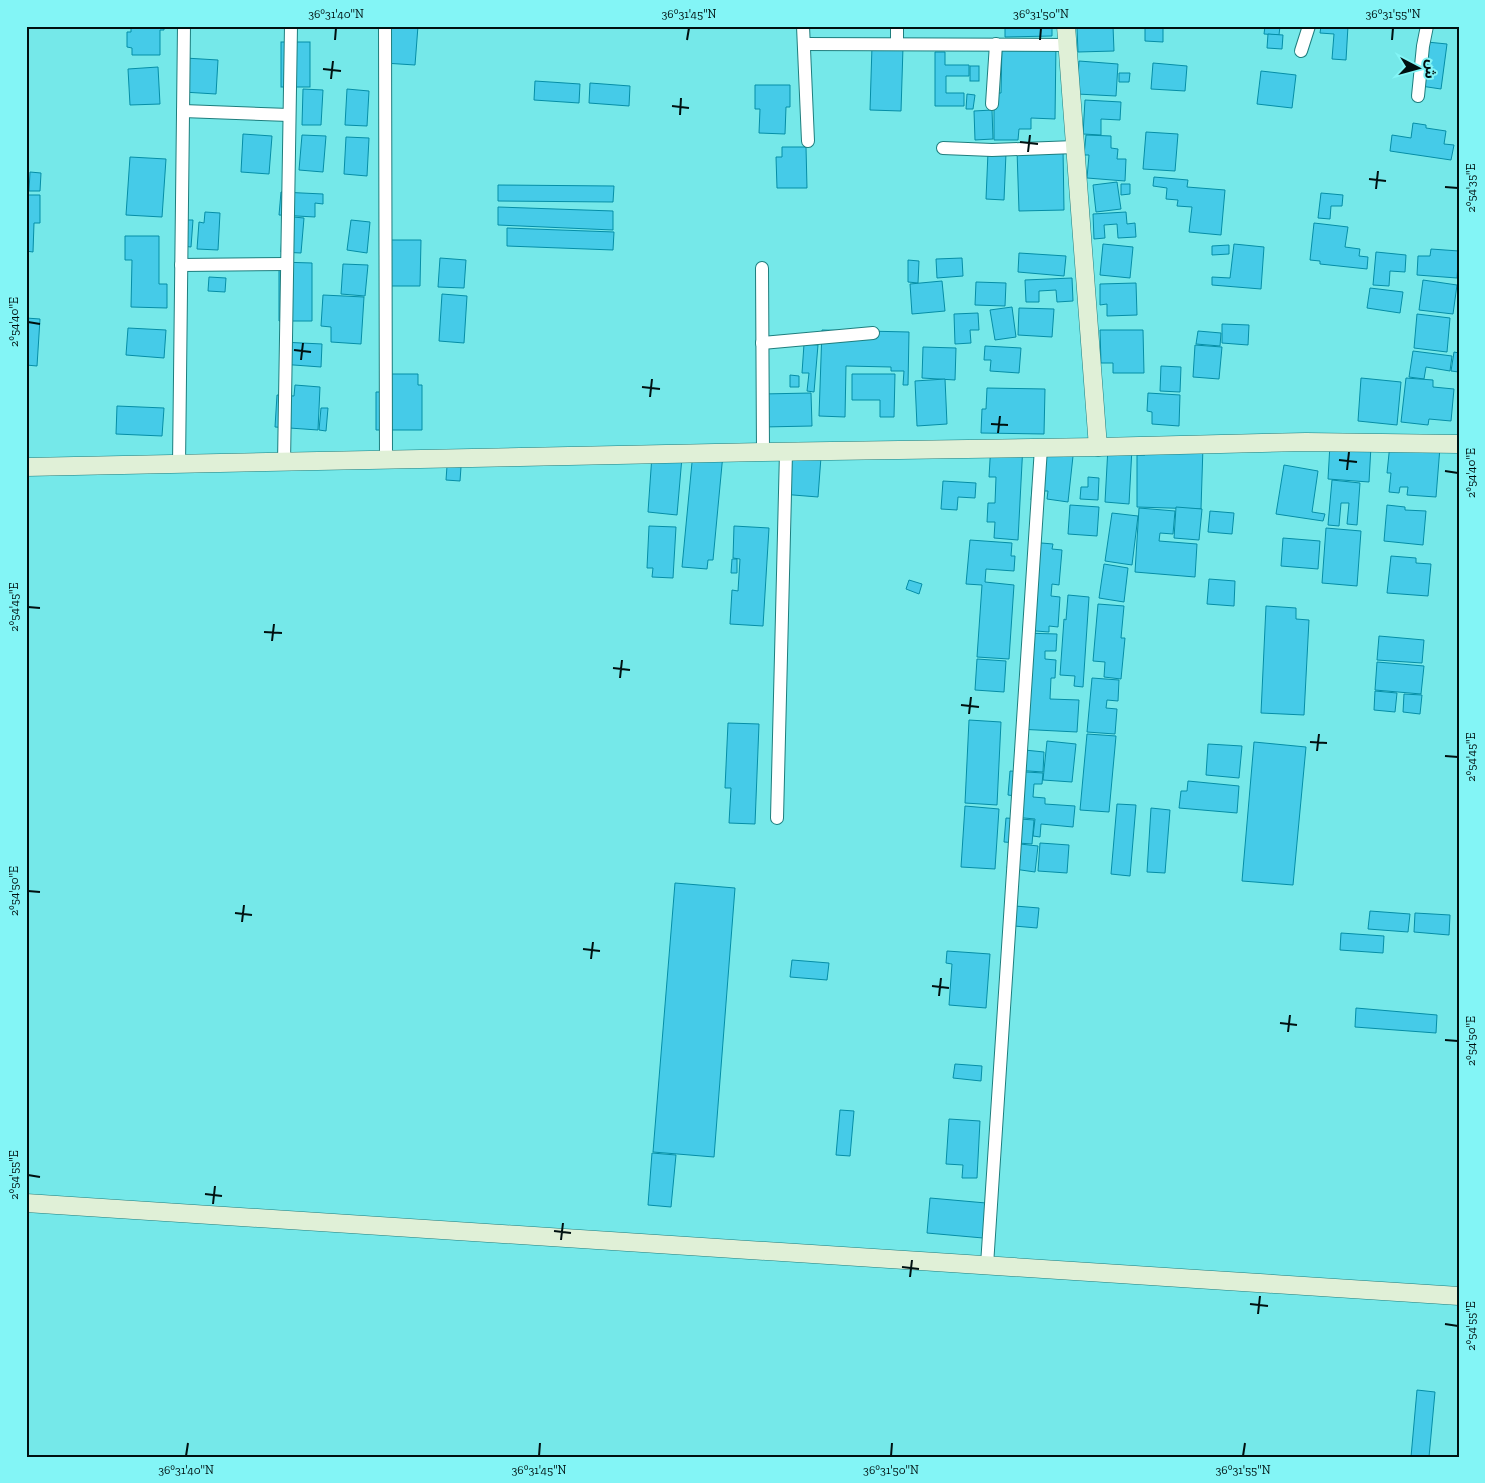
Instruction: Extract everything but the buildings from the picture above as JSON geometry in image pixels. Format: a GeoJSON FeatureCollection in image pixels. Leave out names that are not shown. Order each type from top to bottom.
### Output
{"type":"FeatureCollection","features":[{"type":"Feature","properties":{"kind":"main road"},"geometry":{"type":"LineString","coordinates":[[1066,26],[1098,447]]}},
{"type":"Feature","properties":{"kind":"main road"},"geometry":{"type":"LineString","coordinates":[[26,467],[1306,442],[1459,444]]}},
{"type":"Feature","properties":{"kind":"main road"},"geometry":{"type":"LineString","coordinates":[[26,1202],[1459,1296]]}},
{"type":"Feature","properties":{"kind":"street"},"geometry":{"type":"LineString","coordinates":[[179,465],[184,26]]}},
{"type":"Feature","properties":{"kind":"street"},"geometry":{"type":"LineString","coordinates":[[284,462],[291,26]]}},
{"type":"Feature","properties":{"kind":"street"},"geometry":{"type":"LineString","coordinates":[[385,26],[386,460]]}},
{"type":"Feature","properties":{"kind":"street"},"geometry":{"type":"LineString","coordinates":[[803,26],[808,141]]}},
{"type":"Feature","properties":{"kind":"street"},"geometry":{"type":"LineString","coordinates":[[897,26],[897,44]]}},
{"type":"Feature","properties":{"kind":"street"},"geometry":{"type":"LineString","coordinates":[[1301,52],[1310,26]]}},
{"type":"Feature","properties":{"kind":"street"},"geometry":{"type":"LineString","coordinates":[[1418,96],[1427,26]]}},
{"type":"Feature","properties":{"kind":"street"},"geometry":{"type":"LineString","coordinates":[[804,44],[1067,44]]}},
{"type":"Feature","properties":{"kind":"street"},"geometry":{"type":"LineString","coordinates":[[992,104],[996,44]]}},
{"type":"Feature","properties":{"kind":"street"},"geometry":{"type":"LineString","coordinates":[[183,111],[289,115]]}},
{"type":"Feature","properties":{"kind":"street"},"geometry":{"type":"LineString","coordinates":[[942,148],[992,150],[1075,147]]}},
{"type":"Feature","properties":{"kind":"street"},"geometry":{"type":"LineString","coordinates":[[181,265],[287,264]]}},
{"type":"Feature","properties":{"kind":"street"},"geometry":{"type":"LineString","coordinates":[[762,268],[763,452]]}},
{"type":"Feature","properties":{"kind":"street"},"geometry":{"type":"LineString","coordinates":[[762,343],[873,333]]}},
{"type":"Feature","properties":{"kind":"street"},"geometry":{"type":"LineString","coordinates":[[987,1265],[1041,448]]}},
{"type":"Feature","properties":{"kind":"street"},"geometry":{"type":"LineString","coordinates":[[776,818],[786,452]]}}]}
